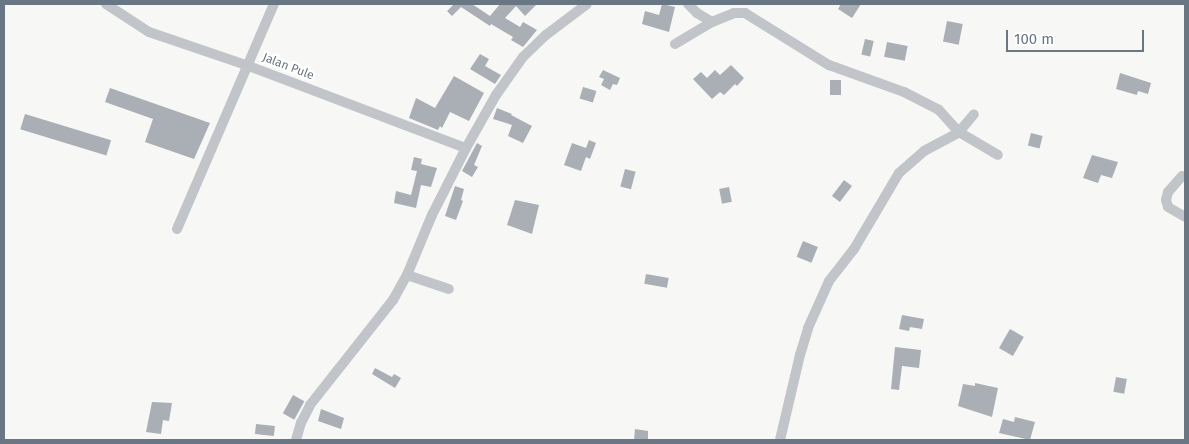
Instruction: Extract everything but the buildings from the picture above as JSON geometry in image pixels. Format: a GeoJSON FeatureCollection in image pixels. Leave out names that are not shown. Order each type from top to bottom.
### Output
{"type":"FeatureCollection","features":[{"type":"Feature","properties":{"kind":"street","name":"Jalan Pule"},"geometry":{"type":"LineString","coordinates":[[106,4],[149,32],[246,65],[466,148]]}},
{"type":"Feature","properties":{"kind":"street"},"geometry":{"type":"LineString","coordinates":[[178,229],[246,65],[274,4]]}},
{"type":"Feature","properties":{"kind":"street"},"geometry":{"type":"LineString","coordinates":[[296,440],[301,423],[310,405],[393,300],[407,275],[432,215],[466,148],[496,95],[523,57],[546,34],[587,4]]}},
{"type":"Feature","properties":{"kind":"street"},"geometry":{"type":"LineString","coordinates":[[688,4],[697,13],[712,22]]}},
{"type":"Feature","properties":{"kind":"street"},"geometry":{"type":"LineString","coordinates":[[675,44],[712,22],[734,13],[745,13],[829,65],[895,88],[939,110],[959,132],[998,155]]}},
{"type":"Feature","properties":{"kind":"street"},"geometry":{"type":"LineString","coordinates":[[780,440],[803,346],[829,281],[854,250],[899,173],[924,151],[959,132],[974,114]]}},
{"type":"Feature","properties":{"kind":"street"},"geometry":{"type":"LineString","coordinates":[[1182,176],[1168,192],[1166,200],[1168,207],[1185,217]]}},
{"type":"Feature","properties":{"kind":"street"},"geometry":{"type":"LineString","coordinates":[[407,275],[449,289]]}}]}
